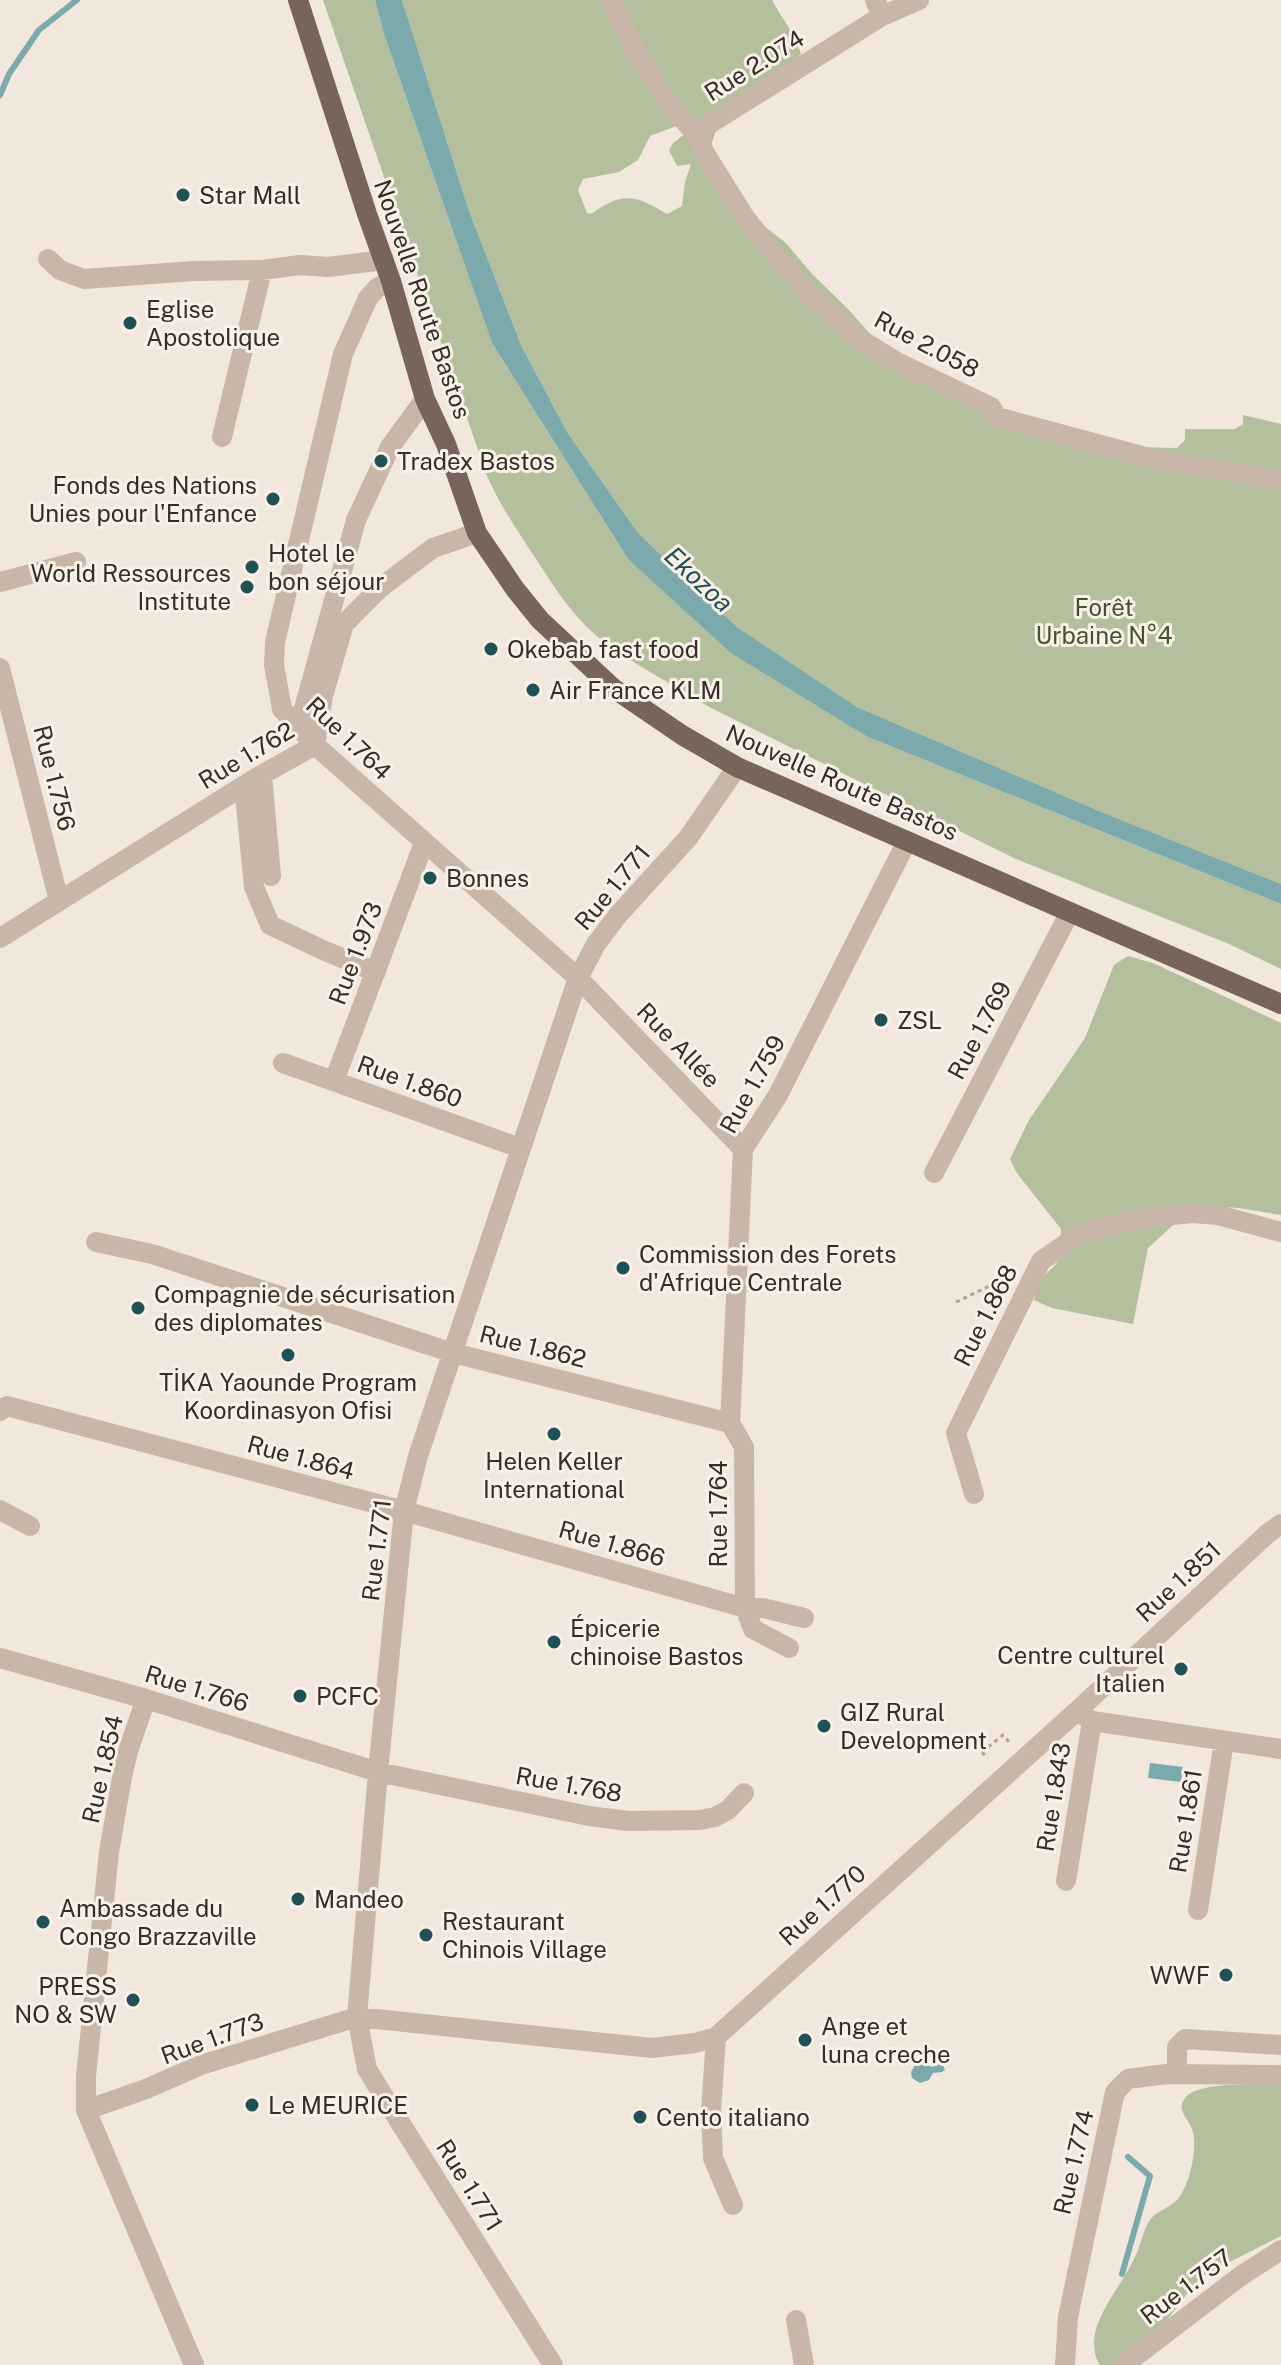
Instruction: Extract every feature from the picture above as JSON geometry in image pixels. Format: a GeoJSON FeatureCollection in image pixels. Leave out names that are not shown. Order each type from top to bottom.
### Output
{"type":"FeatureCollection","features":[{"type":"Feature","properties":{"kind":"main road","name":"Nouvelle Route Bastos"},"geometry":{"type":"LineString","coordinates":[[298,0],[391,281],[425,399],[446,444],[477,533],[540,620],[602,678],[682,735],[737,767],[1281,1004]]}},
{"type":"Feature","properties":{"kind":"street","name":"Rue 2.058"},"geometry":{"type":"LineString","coordinates":[[611,0],[636,51],[671,106],[695,133],[746,219],[804,289],[858,338],[897,362],[991,407],[997,417],[1153,459],[1281,480]]}},
{"type":"Feature","properties":{"kind":"street","name":"Rue 2.074"},"geometry":{"type":"LineString","coordinates":[[695,133],[878,8],[919,0]]}},
{"type":"Feature","properties":{"kind":"street"},"geometry":{"type":"LineString","coordinates":[[48,259],[60,270],[84,279],[194,271],[262,270],[300,265],[328,267],[384,260]]}},
{"type":"Feature","properties":{"kind":"street"},"geometry":{"type":"LineString","coordinates":[[222,437],[262,270]]}},
{"type":"Feature","properties":{"kind":"street","name":"Rue 1.764"},"geometry":{"type":"LineString","coordinates":[[391,281],[377,288],[368,298],[343,354],[275,642],[274,665],[282,709],[315,745],[578,978]]}},
{"type":"Feature","properties":{"kind":"street"},"geometry":{"type":"LineString","coordinates":[[299,727],[356,520],[390,447],[425,399]]}},
{"type":"Feature","properties":{"kind":"street","name":"Rue 1.762"},"geometry":{"type":"LineString","coordinates":[[0,938],[315,745],[323,696],[344,624],[380,588],[433,548],[477,533]]}},
{"type":"Feature","properties":{"kind":"street"},"geometry":{"type":"LineString","coordinates":[[0,582],[76,562]]}},
{"type":"Feature","properties":{"kind":"street","name":"Rue 1.756"},"geometry":{"type":"LineString","coordinates":[[0,668],[4,699],[59,901]]}},
{"type":"Feature","properties":{"kind":"street","name":"Rue 1.771"},"geometry":{"type":"LineString","coordinates":[[553,2365],[367,2069],[357,2017],[404,1511],[418,1456],[578,978],[596,944],[688,838],[737,767]]}},
{"type":"Feature","properties":{"kind":"street"},"geometry":{"type":"LineString","coordinates":[[262,775],[271,876]]}},
{"type":"Feature","properties":{"kind":"street"},"geometry":{"type":"LineString","coordinates":[[244,786],[254,887],[270,925],[376,972]]}},
{"type":"Feature","properties":{"kind":"street","name":"Rue 1.759"},"geometry":{"type":"LineString","coordinates":[[730,1423],[743,1149],[778,1095],[907,841]]}},
{"type":"Feature","properties":{"kind":"street","name":"Rue 1.973"},"geometry":{"type":"LineString","coordinates":[[334,1081],[424,843]]}},
{"type":"Feature","properties":{"kind":"street","name":"Rue 1.769"},"geometry":{"type":"LineString","coordinates":[[934,1173],[1070,912]]}},
{"type":"Feature","properties":{"kind":"street","name":"Rue Allée"},"geometry":{"type":"LineString","coordinates":[[578,978],[743,1149]]}},
{"type":"Feature","properties":{"kind":"street","name":"Rue 1.860"},"geometry":{"type":"LineString","coordinates":[[283,1063],[520,1148]]}},
{"type":"Feature","properties":{"kind":"street","name":"Rue 1.868"},"geometry":{"type":"LineString","coordinates":[[974,1494],[956,1433],[1041,1261],[1080,1234],[1103,1226],[1166,1215],[1218,1215],[1281,1232]]}},
{"type":"Feature","properties":{"kind":"street","name":"Rue 1.862"},"geometry":{"type":"LineString","coordinates":[[96,1242],[152,1254],[453,1353],[730,1423]]}},
{"type":"Feature","properties":{"kind":"street","name":"Rue 1.864"},"geometry":{"type":"LineString","coordinates":[[0,1411],[7,1406],[404,1511]]}},
{"type":"Feature","properties":{"kind":"street","name":"Rue 1.764"},"geometry":{"type":"LineString","coordinates":[[730,1423],[744,1447],[745,1608]]}},
{"type":"Feature","properties":{"kind":"street"},"geometry":{"type":"LineString","coordinates":[[0,1510],[30,1526]]}},
{"type":"Feature","properties":{"kind":"street","name":"Rue 1.866"},"geometry":{"type":"LineString","coordinates":[[404,1511],[745,1608],[763,1608],[804,1618]]}},
{"type":"Feature","properties":{"kind":"street","name":"Rue 1.851"},"geometry":{"type":"LineString","coordinates":[[1084,1716],[1267,1534],[1281,1524]]}},
{"type":"Feature","properties":{"kind":"street"},"geometry":{"type":"LineString","coordinates":[[745,1608],[753,1629],[789,1648]]}},
{"type":"Feature","properties":{"kind":"street","name":"Rue 1.766"},"geometry":{"type":"LineString","coordinates":[[0,1658],[146,1699],[378,1772]]}},
{"type":"Feature","properties":{"kind":"street","name":"Rue 1.854"},"geometry":{"type":"LineString","coordinates":[[86,2110],[86,2076],[109,1852],[129,1748],[146,1699]]}},
{"type":"Feature","properties":{"kind":"street"},"geometry":{"type":"LineString","coordinates":[[1084,1716],[1281,1749]]}},
{"type":"Feature","properties":{"kind":"street","name":"Rue 1.843"},"geometry":{"type":"LineString","coordinates":[[1066,1881],[1084,1716]]}},
{"type":"Feature","properties":{"kind":"street","name":"Rue 1.770"},"geometry":{"type":"LineString","coordinates":[[716,2037],[1084,1716]]}},
{"type":"Feature","properties":{"kind":"street","name":"Rue 1.861"},"geometry":{"type":"LineString","coordinates":[[1198,1910],[1224,1741]]}},
{"type":"Feature","properties":{"kind":"street","name":"Rue 1.768"},"geometry":{"type":"LineString","coordinates":[[378,1772],[589,1816],[628,1821],[715,1817],[728,1810],[744,1793]]}},
{"type":"Feature","properties":{"kind":"street"},"geometry":{"type":"LineString","coordinates":[[357,2017],[652,2048],[716,2037],[711,2111],[713,2158],[733,2205]]}},
{"type":"Feature","properties":{"kind":"street","name":"Rue 1.773"},"geometry":{"type":"LineString","coordinates":[[86,2110],[201,2065],[357,2017]]}},
{"type":"Feature","properties":{"kind":"street"},"geometry":{"type":"LineString","coordinates":[[1177,2074],[1177,2047],[1185,2039],[1281,2045]]}},
{"type":"Feature","properties":{"kind":"street","name":"Rue 1.774"},"geometry":{"type":"LineString","coordinates":[[1065,2365],[1071,2303],[1115,2092],[1128,2079],[1177,2074],[1281,2075]]}},
{"type":"Feature","properties":{"kind":"street"},"geometry":{"type":"LineString","coordinates":[[86,2110],[194,2365]]}},
{"type":"Feature","properties":{"kind":"street","name":"Rue 1.757"},"geometry":{"type":"LineString","coordinates":[[1124,2365],[1242,2275],[1281,2250]]}},
{"type":"Feature","properties":{"kind":"street"},"geometry":{"type":"LineString","coordinates":[[796,2320],[804,2365]]}},
{"type":"Feature","properties":{"kind":"path"},"geometry":{"type":"LineString","coordinates":[[956,1302],[1013,1275]]}},
{"type":"Feature","properties":{"kind":"path"},"geometry":{"type":"LineString","coordinates":[[998,1730],[1009,1742]]}},
{"type":"Feature","properties":{"kind":"path"},"geometry":{"type":"LineString","coordinates":[[982,1752],[1003,1735]]}},
{"type":"Feature","properties":{"kind":"path"},"geometry":{"type":"LineString","coordinates":[[976,1747],[988,1758]]}},
{"type":"Feature","properties":{"kind":"green space"},"geometry":{"type":"Polygon","coordinates":[[[323,0],[375,0],[384,34],[492,343],[628,559],[868,737],[1281,904],[1281,969],[1229,944],[1016,859],[709,707],[625,657],[589,629],[548,578],[487,476],[323,0]]]}},
{"type":"Feature","properties":{"kind":"green space","name":"Forêt Urbaine N°4"},"geometry":{"type":"Polygon","coordinates":[[[402,0],[772,0],[801,54],[791,66],[724,106],[711,145],[741,197],[764,226],[786,243],[878,343],[985,402],[1132,447],[1177,448],[1185,440],[1185,429],[1235,429],[1243,424],[1243,415],[1281,424],[1281,884],[1099,811],[857,707],[737,627],[638,533],[567,432],[521,345],[469,211],[402,0]],[[682,124],[650,136],[638,160],[619,172],[583,179],[578,190],[587,213],[629,198],[667,214],[682,206],[691,164],[677,166],[669,150],[685,134],[682,124]]]}},
{"type":"Feature","properties":{"kind":"green space"},"geometry":{"type":"Polygon","coordinates":[[[1128,956],[1153,963],[1281,1023],[1281,1215],[1195,1205],[1148,1248],[1133,1324],[1052,1308],[1034,1300],[1038,1282],[1058,1262],[1061,1229],[1016,1172],[1010,1159],[1029,1120],[1085,1038],[1114,965],[1128,956]]]}},
{"type":"Feature","properties":{"kind":"green space"},"geometry":{"type":"Polygon","coordinates":[[[1281,2084],[1281,2236],[1206,2274],[1193,2286],[1133,2365],[1100,2365],[1094,2339],[1103,2312],[1127,2273],[1149,2221],[1178,2199],[1189,2176],[1194,2136],[1182,2110],[1186,2097],[1204,2088],[1281,2084]]]}},
{"type":"Feature","properties":{"kind":"water"},"geometry":{"type":"Polygon","coordinates":[[[375,0],[402,0],[469,211],[521,345],[567,432],[638,533],[737,627],[857,707],[1099,811],[1281,884],[1281,904],[868,737],[731,653],[628,559],[492,343],[384,34],[375,0]]]}},
{"type":"Feature","properties":{"kind":"water"},"geometry":{"type":"Polygon","coordinates":[[[1150,1763],[1183,1767],[1181,1782],[1148,1778],[1150,1763]]]}},
{"type":"Feature","properties":{"kind":"water"},"geometry":{"type":"Polygon","coordinates":[[[916,2063],[932,2067],[942,2063],[945,2070],[933,2073],[929,2080],[920,2083],[912,2078],[911,2072],[916,2063]]]}},
{"type":"Feature","properties":{"kind":"waterway"},"geometry":{"type":"LineString","coordinates":[[0,95],[9,74],[39,30],[77,0]]}},
{"type":"Feature","properties":{"kind":"waterway"},"geometry":{"type":"LineString","coordinates":[[1122,2274],[1150,2176],[1128,2157]]}},
{"type":"Feature","properties":{"kind":"place","name":"Star Mall"},"geometry":{"type":"Point","coordinates":[183,195]}},
{"type":"Feature","properties":{"kind":"place","name":"Eglise Apostolique"},"geometry":{"type":"Point","coordinates":[130,323]}},
{"type":"Feature","properties":{"kind":"place","name":"Tradex Bastos"},"geometry":{"type":"Point","coordinates":[381,461]}},
{"type":"Feature","properties":{"kind":"place","name":"Fonds des Nations Unies pour l'Enfance"},"geometry":{"type":"Point","coordinates":[273,499]}},
{"type":"Feature","properties":{"kind":"place","name":"Hotel le bon séjour"},"geometry":{"type":"Point","coordinates":[252,567]}},
{"type":"Feature","properties":{"kind":"place","name":"World Ressources Institute"},"geometry":{"type":"Point","coordinates":[247,587]}},
{"type":"Feature","properties":{"kind":"place","name":"Okebab fast food"},"geometry":{"type":"Point","coordinates":[491,649]}},
{"type":"Feature","properties":{"kind":"place","name":"Air France KLM"},"geometry":{"type":"Point","coordinates":[533,690]}},
{"type":"Feature","properties":{"kind":"place","name":"Bonnes"},"geometry":{"type":"Point","coordinates":[430,878]}},
{"type":"Feature","properties":{"kind":"place","name":"ZSL"},"geometry":{"type":"Point","coordinates":[881,1020]}},
{"type":"Feature","properties":{"kind":"place","name":"Commission des Forets d'Afrique Centrale"},"geometry":{"type":"Point","coordinates":[623,1268]}},
{"type":"Feature","properties":{"kind":"place","name":"Compagnie de sécurisation des diplomates"},"geometry":{"type":"Point","coordinates":[138,1308]}},
{"type":"Feature","properties":{"kind":"place","name":"TİKA Yaounde Program Koordinasyon Ofisi"},"geometry":{"type":"Point","coordinates":[288,1355]}},
{"type":"Feature","properties":{"kind":"place","name":"Helen Keller International"},"geometry":{"type":"Point","coordinates":[554,1434]}},
{"type":"Feature","properties":{"kind":"place","name":"Épicerie chinoise Bastos"},"geometry":{"type":"Point","coordinates":[554,1642]}},
{"type":"Feature","properties":{"kind":"place","name":"Centre culturel Italien"},"geometry":{"type":"Point","coordinates":[1181,1669]}},
{"type":"Feature","properties":{"kind":"place","name":"PCFC"},"geometry":{"type":"Point","coordinates":[300,1696]}},
{"type":"Feature","properties":{"kind":"place","name":"GIZ Rural Development"},"geometry":{"type":"Point","coordinates":[824,1726]}},
{"type":"Feature","properties":{"kind":"place","name":"Mandeo"},"geometry":{"type":"Point","coordinates":[298,1899]}},
{"type":"Feature","properties":{"kind":"place","name":"Ambassade du Congo Brazzaville"},"geometry":{"type":"Point","coordinates":[43,1922]}},
{"type":"Feature","properties":{"kind":"place","name":"Restaurant Chinois Village"},"geometry":{"type":"Point","coordinates":[426,1935]}},
{"type":"Feature","properties":{"kind":"place","name":"WWF"},"geometry":{"type":"Point","coordinates":[1226,1975]}},
{"type":"Feature","properties":{"kind":"place","name":"PRESS NO & SW"},"geometry":{"type":"Point","coordinates":[133,2000]}},
{"type":"Feature","properties":{"kind":"place","name":"Ange et luna creche"},"geometry":{"type":"Point","coordinates":[805,2040]}},
{"type":"Feature","properties":{"kind":"place","name":"Le MEURICE"},"geometry":{"type":"Point","coordinates":[252,2105]}},
{"type":"Feature","properties":{"kind":"place","name":"Cento italiano"},"geometry":{"type":"Point","coordinates":[640,2117]}},
{"type":"Feature","properties":{"kind":"water label","name":"Ekozoa"},"geometry":{"type":"Point","coordinates":[699,579]}}]}
